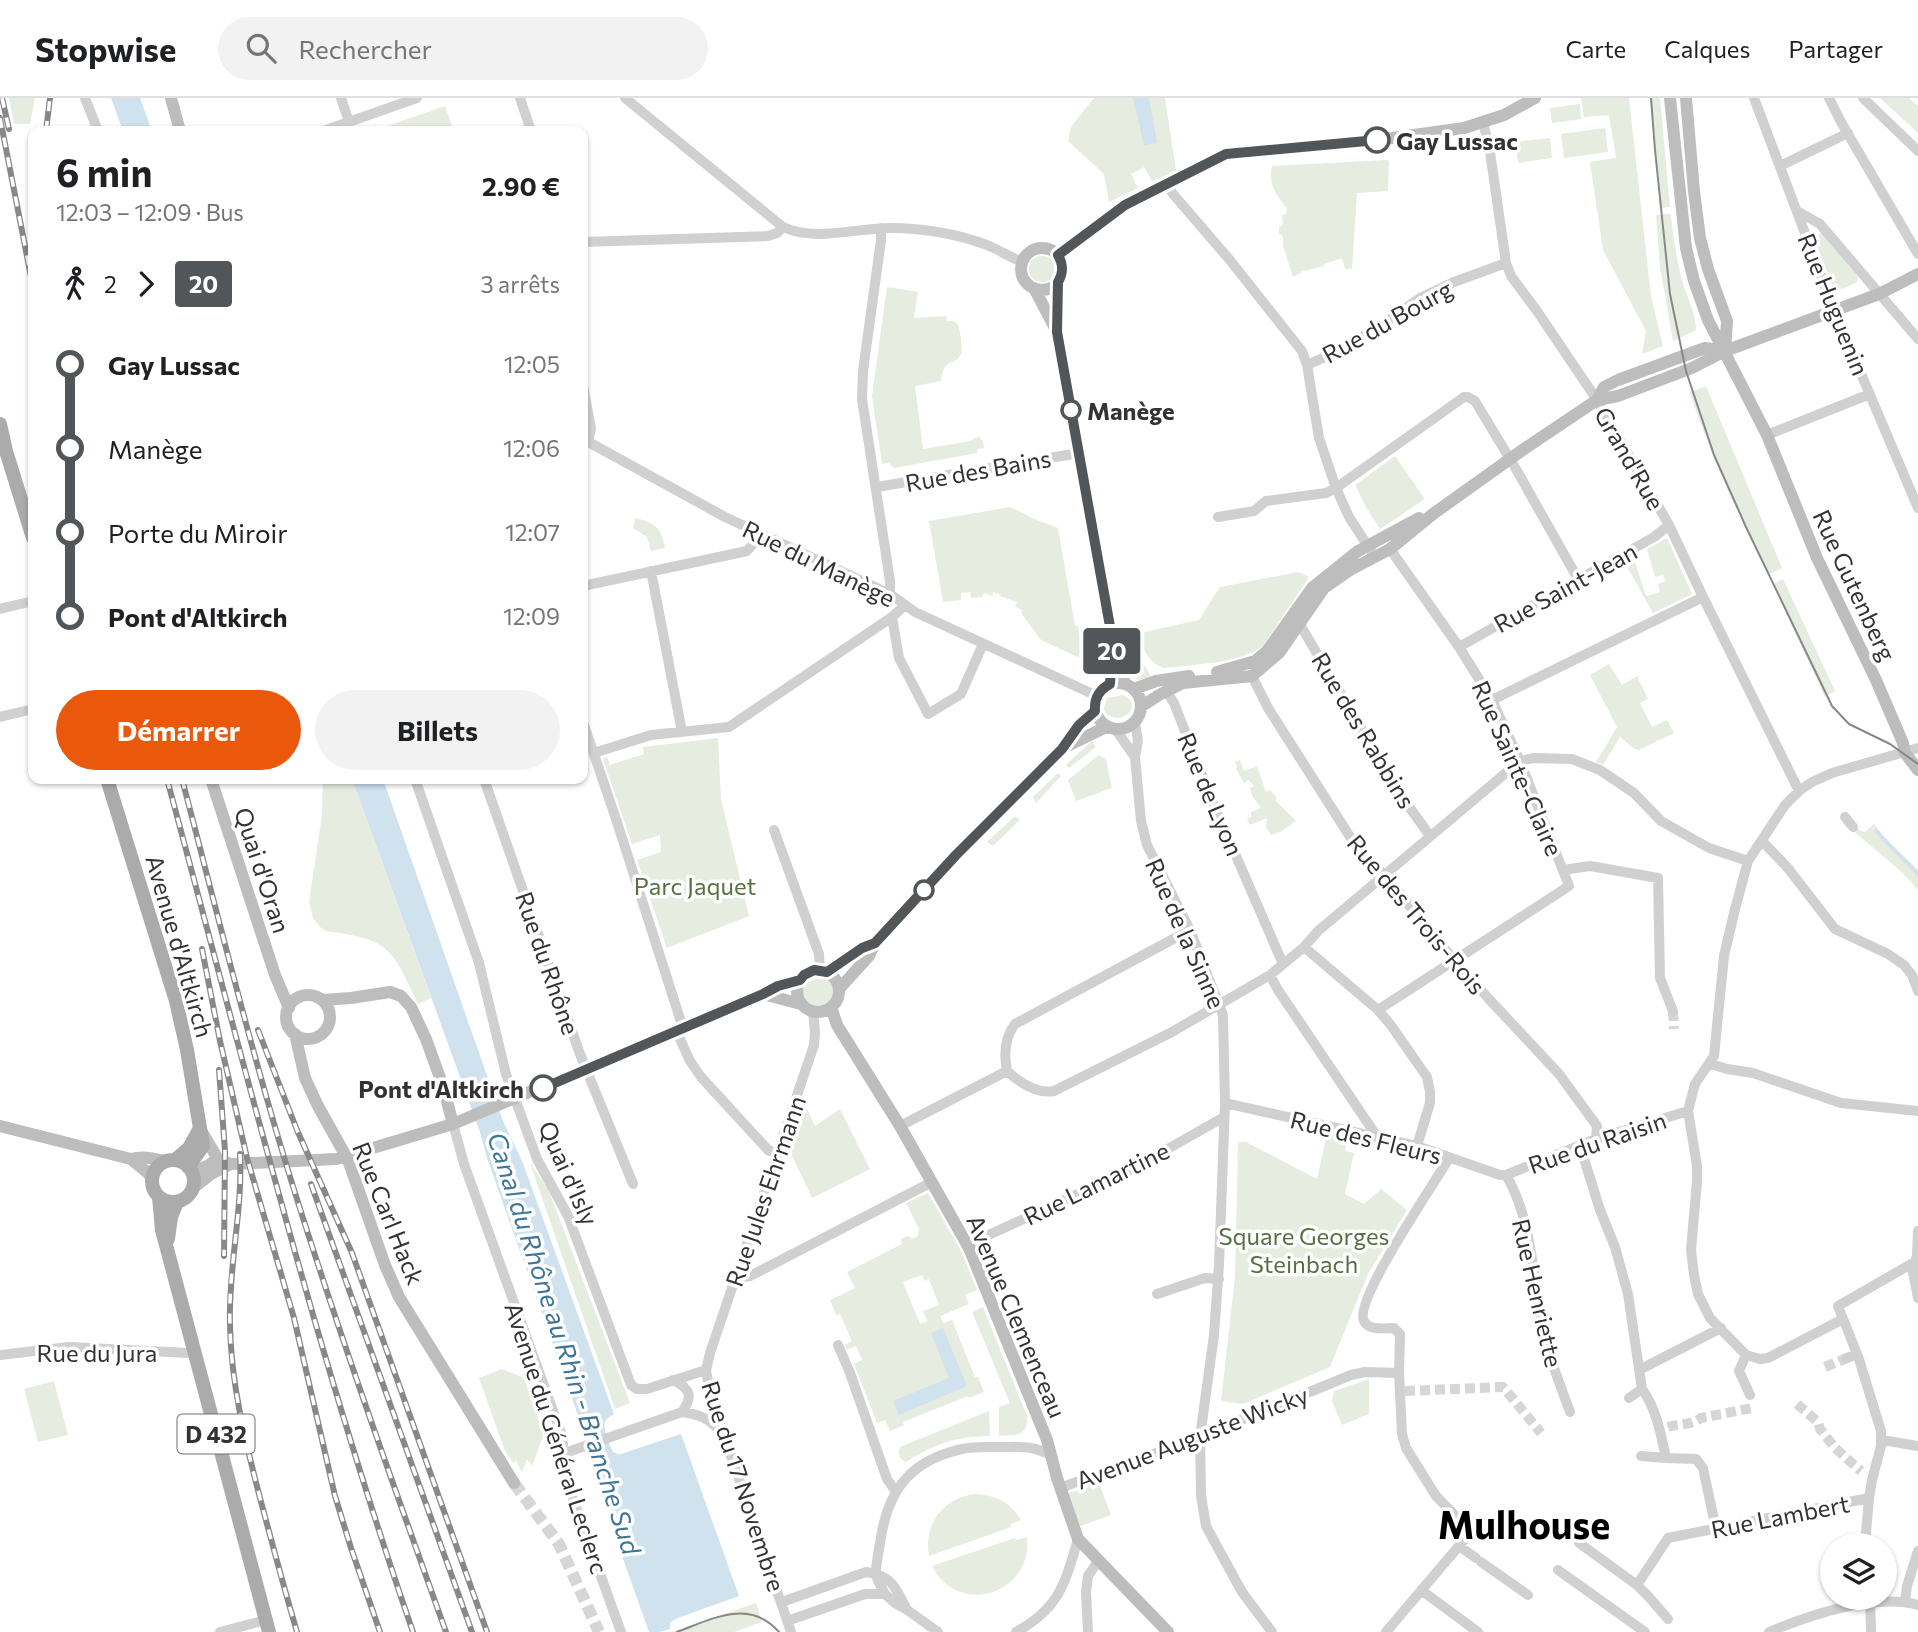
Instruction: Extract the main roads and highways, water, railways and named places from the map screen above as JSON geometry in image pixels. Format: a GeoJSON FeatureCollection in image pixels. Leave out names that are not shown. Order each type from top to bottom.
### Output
{"type":"FeatureCollection","features":[{"type":"Feature","properties":{"kind":"main road"},"geometry":{"type":"LineString","coordinates":[[0,424],[3,452],[28,524]]}},
{"type":"Feature","properties":{"kind":"main road","name":"Avenue d'Altkirch"},"geometry":{"type":"LineString","coordinates":[[109,784],[176,1001],[203,1146],[181,1165]]}},
{"type":"Feature","properties":{"kind":"main road"},"geometry":{"type":"LineString","coordinates":[[181,1165],[194,1183],[192,1189],[177,1202],[164,1200],[155,1192],[152,1179],[157,1167],[181,1165]]}},
{"type":"Feature","properties":{"kind":"main road","name":"D 432"},"geometry":{"type":"LineString","coordinates":[[159,1197],[159,1217],[268,1626]]}},
{"type":"Feature","properties":{"kind":"main road","name":"D 432"},"geometry":{"type":"LineString","coordinates":[[167,1248],[171,1217],[177,1202]]}},
{"type":"Feature","properties":{"kind":"water"},"geometry":{"type":"Polygon","coordinates":[[[111,98],[140,98],[150,126],[121,126],[111,98]]]}},
{"type":"Feature","properties":{"kind":"water"},"geometry":{"type":"Polygon","coordinates":[[[1133,98],[1149,98],[1157,143],[1144,145],[1133,98]]]}},
{"type":"Feature","properties":{"kind":"water","name":"Canal du Rhône au Rhin - Branche Sud"},"geometry":{"type":"Polygon","coordinates":[[[354,784],[385,784],[503,1121],[522,1161],[614,1414],[604,1424],[611,1447],[615,1453],[621,1454],[681,1434],[739,1596],[675,1619],[670,1623],[670,1629],[649,1632],[615,1536],[614,1517],[480,1132],[354,784]]]}},
{"type":"Feature","properties":{"kind":"water"},"geometry":{"type":"Polygon","coordinates":[[[943,1328],[967,1386],[899,1415],[893,1401],[949,1378],[931,1333],[943,1328]]]}},
{"type":"Feature","properties":{"kind":"waterway"},"geometry":{"type":"LineString","coordinates":[[1876,831],[1918,874]]}},
{"type":"Feature","properties":{"kind":"tunnel"},"geometry":{"type":"LineString","coordinates":[[1673,1011],[1674,1029]]}},
{"type":"Feature","properties":{"kind":"tunnel"},"geometry":{"type":"LineString","coordinates":[[1825,1367],[1847,1358]]}},
{"type":"Feature","properties":{"kind":"tunnel"},"geometry":{"type":"LineString","coordinates":[[1405,1391],[1503,1387],[1541,1433]]}},
{"type":"Feature","properties":{"kind":"tunnel"},"geometry":{"type":"LineString","coordinates":[[1797,1404],[1818,1422],[1820,1429],[1835,1448],[1861,1471]]}},
{"type":"Feature","properties":{"kind":"tunnel"},"geometry":{"type":"LineString","coordinates":[[1668,1427],[1752,1408]]}},
{"type":"Feature","properties":{"kind":"tunnel"},"geometry":{"type":"LineString","coordinates":[[514,1483],[559,1544],[599,1632]]}},
{"type":"Feature","properties":{"kind":"tram line"},"geometry":{"type":"LineString","coordinates":[[1651,98],[1670,294],[1686,371],[1714,455],[1832,706],[1849,724],[1890,744],[1918,764]]}},
{"type":"Feature","properties":{"kind":"tram line"},"geometry":{"type":"LineString","coordinates":[[677,1632],[730,1614],[755,1616],[779,1632]]}},
{"type":"Feature","properties":{"kind":"railway"},"geometry":{"type":"LineString","coordinates":[[2,98],[9,129]]}},
{"type":"Feature","properties":{"kind":"railway"},"geometry":{"type":"LineString","coordinates":[[47,126],[50,98]]}},
{"type":"Feature","properties":{"kind":"railway"},"geometry":{"type":"LineString","coordinates":[[0,118],[28,261]]}},
{"type":"Feature","properties":{"kind":"railway"},"geometry":{"type":"LineString","coordinates":[[168,784],[313,1314],[344,1421],[413,1632]]}},
{"type":"Feature","properties":{"kind":"railway"},"geometry":{"type":"LineString","coordinates":[[183,784],[287,1167],[344,1342],[446,1632]]}},
{"type":"Feature","properties":{"kind":"railway"},"geometry":{"type":"LineString","coordinates":[[202,949],[247,1158],[294,1318],[335,1496],[380,1632]]}},
{"type":"Feature","properties":{"kind":"railway"},"geometry":{"type":"LineString","coordinates":[[258,1030],[297,1130],[352,1253],[487,1632]]}},
{"type":"Feature","properties":{"kind":"railway"},"geometry":{"type":"LineString","coordinates":[[219,1070],[225,1151],[224,1256]]}},
{"type":"Feature","properties":{"kind":"railway"},"geometry":{"type":"LineString","coordinates":[[240,1154],[230,1303],[233,1369],[249,1455],[297,1632]]}},
{"type":"Feature","properties":{"kind":"railway"},"geometry":{"type":"LineString","coordinates":[[311,1184],[472,1632]]}},
{"type":"Feature","properties":{"kind":"place","name":"Gay Lussac"},"geometry":{"type":"Point","coordinates":[1377,140]}},
{"type":"Feature","properties":{"kind":"place","name":"Manège"},"geometry":{"type":"Point","coordinates":[1071,410]}},
{"type":"Feature","properties":{"kind":"place","name":"Pont d'Altkirch"},"geometry":{"type":"Point","coordinates":[543,1088]}},
{"type":"Feature","properties":{"kind":"district","name":"Mulhouse"},"geometry":{"type":"Point","coordinates":[1524,1523]}},
{"type":"Feature","properties":{"kind":"park label","name":"Parc Jaquet"},"geometry":{"type":"Point","coordinates":[695,885]}},
{"type":"Feature","properties":{"kind":"park label","name":"Square Georges Steinbach"},"geometry":{"type":"Point","coordinates":[1304,1249]}}]}
